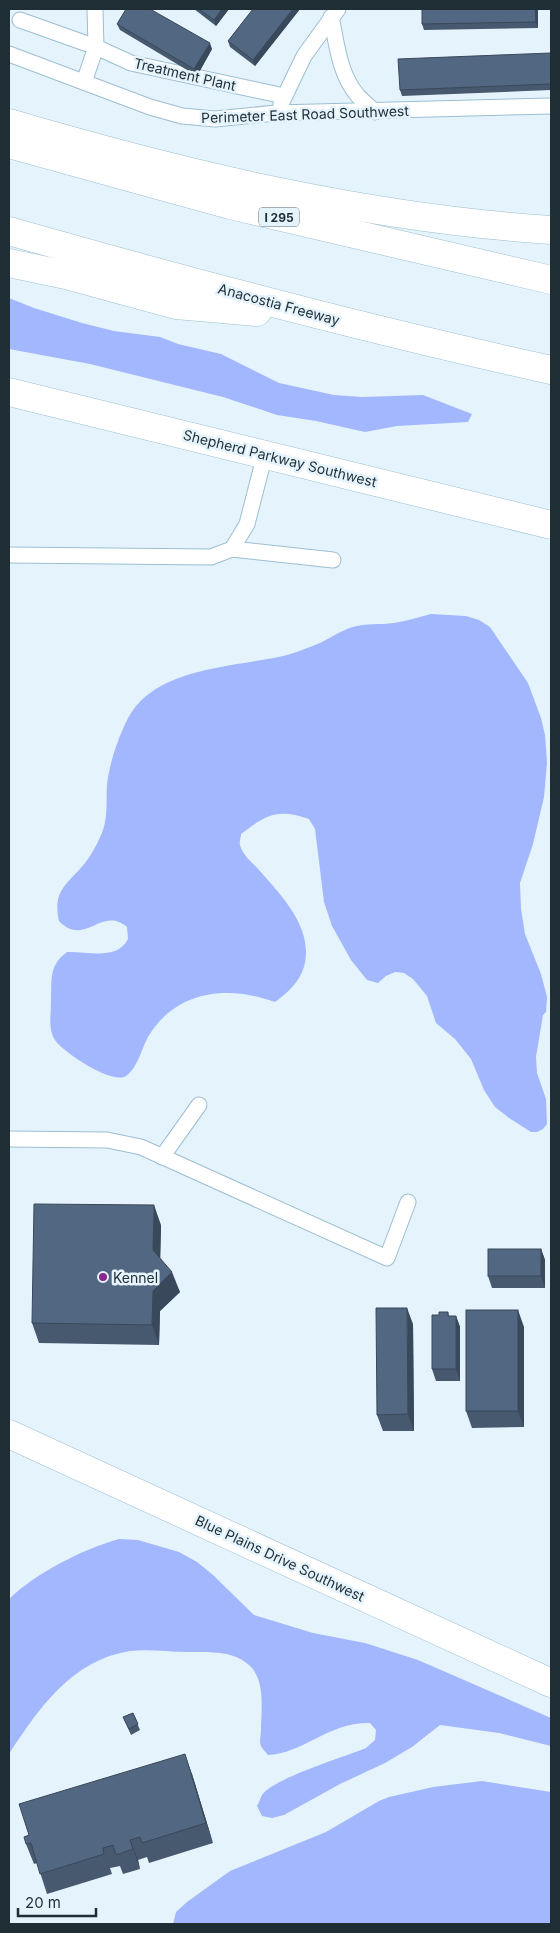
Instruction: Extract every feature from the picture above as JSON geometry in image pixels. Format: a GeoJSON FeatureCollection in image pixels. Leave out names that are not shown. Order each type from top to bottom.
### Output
{"type":"FeatureCollection","features":[{"type":"Feature","properties":{"kind":"main road"},"geometry":{"type":"LineString","coordinates":[[9,124],[197,174],[289,195],[472,223],[551,230]]}},
{"type":"Feature","properties":{"kind":"main road","name":"I 295"},"geometry":{"type":"LineString","coordinates":[[9,144],[230,205],[551,280]]}},
{"type":"Feature","properties":{"kind":"main road","name":"Anacostia Freeway"},"geometry":{"type":"LineString","coordinates":[[9,231],[332,318],[551,370]]}},
{"type":"Feature","properties":{"kind":"main road"},"geometry":{"type":"LineString","coordinates":[[9,263],[66,275],[176,305],[332,318]]}},
{"type":"Feature","properties":{"kind":"main road","name":"Shepherd Parkway Southwest"},"geometry":{"type":"LineString","coordinates":[[9,392],[551,525]]}},
{"type":"Feature","properties":{"kind":"main road","name":"Blue Plains Drive Southwest"},"geometry":{"type":"LineString","coordinates":[[9,1434],[551,1683]]}},
{"type":"Feature","properties":{"kind":"lane"},"geometry":{"type":"LineString","coordinates":[[84,82],[96,47],[95,9]]}},
{"type":"Feature","properties":{"kind":"lane"},"geometry":{"type":"LineString","coordinates":[[276,113],[304,56],[334,13]]}},
{"type":"Feature","properties":{"kind":"lane"},"geometry":{"type":"LineString","coordinates":[[334,13],[338,56],[347,78],[357,95],[375,112]]}},
{"type":"Feature","properties":{"kind":"lane","name":"Treatment Plant"},"geometry":{"type":"LineString","coordinates":[[20,20],[96,47],[131,63],[284,96]]}},
{"type":"Feature","properties":{"kind":"lane","name":"Perimeter East Road Southwest"},"geometry":{"type":"LineString","coordinates":[[9,54],[150,107],[182,116],[215,119],[276,113],[375,112],[551,106]]}},
{"type":"Feature","properties":{"kind":"lane"},"geometry":{"type":"LineString","coordinates":[[232,550],[247,524],[265,454]]}},
{"type":"Feature","properties":{"kind":"lane"},"geometry":{"type":"LineString","coordinates":[[9,555],[211,558],[232,550],[332,560]]}},
{"type":"Feature","properties":{"kind":"lane"},"geometry":{"type":"LineString","coordinates":[[162,1157],[199,1105]]}},
{"type":"Feature","properties":{"kind":"lane"},"geometry":{"type":"LineString","coordinates":[[9,1139],[107,1140],[141,1147],[387,1258],[408,1202]]}},
{"type":"Feature","properties":{"kind":"shaded area"},"geometry":{"type":"Polygon","coordinates":[[[9,298],[82,323],[114,331],[160,337],[178,344],[221,354],[279,383],[334,395],[362,397],[423,395],[472,414],[468,422],[397,426],[365,432],[316,421],[277,415],[223,397],[90,364],[9,349],[9,298]]]}},
{"type":"Feature","properties":{"kind":"shaded area"},"geometry":{"type":"Polygon","coordinates":[[[431,614],[466,616],[479,620],[490,627],[528,683],[545,735],[547,763],[544,797],[533,844],[520,883],[521,909],[525,934],[541,974],[547,997],[546,1012],[543,1015],[536,1057],[537,1073],[546,1099],[547,1124],[543,1129],[531,1132],[495,1107],[484,1090],[471,1059],[455,1039],[436,1023],[427,996],[413,979],[404,973],[395,972],[386,976],[378,983],[367,980],[351,960],[332,926],[324,902],[315,829],[309,819],[288,814],[272,815],[258,822],[241,834],[240,844],[245,856],[275,888],[290,908],[301,929],[305,940],[306,952],[304,968],[293,987],[275,1002],[257,997],[222,993],[188,1001],[173,1009],[160,1021],[148,1037],[130,1073],[126,1076],[119,1078],[99,1072],[68,1052],[55,1040],[51,1027],[51,981],[54,968],[61,957],[67,952],[109,953],[123,946],[128,939],[127,927],[118,922],[109,921],[77,930],[68,928],[59,921],[57,910],[63,888],[88,859],[103,830],[106,819],[107,785],[110,767],[119,738],[131,713],[144,698],[161,686],[200,671],[288,655],[322,642],[353,627],[394,623],[431,614]]]}},
{"type":"Feature","properties":{"kind":"shaded area"},"geometry":{"type":"Polygon","coordinates":[[[119,1539],[138,1540],[179,1552],[197,1562],[254,1615],[313,1633],[365,1643],[418,1660],[551,1718],[551,1746],[499,1733],[440,1725],[412,1747],[385,1763],[340,1784],[284,1815],[272,1818],[262,1816],[257,1806],[262,1795],[269,1788],[310,1768],[366,1748],[375,1740],[376,1730],[370,1723],[342,1727],[293,1749],[268,1755],[260,1743],[262,1705],[260,1687],[254,1671],[249,1665],[243,1660],[228,1654],[144,1650],[109,1656],[91,1664],[74,1675],[45,1704],[9,1754],[9,1599],[46,1571],[90,1549],[119,1539]]]}},
{"type":"Feature","properties":{"kind":"shaded area"},"geometry":{"type":"Polygon","coordinates":[[[482,1781],[551,1792],[551,1924],[173,1924],[176,1912],[230,1871],[326,1832],[379,1801],[433,1787],[482,1781]]]}},
{"type":"Feature","properties":{"kind":"building"},"geometry":{"type":"Polygon","coordinates":[[[126,9],[150,9],[210,43],[194,69],[117,24],[126,9]]]}},
{"type":"Feature","properties":{"kind":"building"},"geometry":{"type":"Polygon","coordinates":[[[199,9],[222,9],[214,20],[199,9]]]}},
{"type":"Feature","properties":{"kind":"building"},"geometry":{"type":"Polygon","coordinates":[[[253,9],[293,9],[253,60],[228,41],[253,9]]]}},
{"type":"Feature","properties":{"kind":"building"},"geometry":{"type":"Polygon","coordinates":[[[422,9],[535,9],[536,22],[422,24],[422,9]]]}},
{"type":"Feature","properties":{"kind":"building"},"geometry":{"type":"Polygon","coordinates":[[[551,53],[551,84],[400,90],[398,59],[551,53]]]}},
{"type":"Feature","properties":{"kind":"building","name":"Kennel"},"geometry":{"type":"Polygon","coordinates":[[[34,1204],[154,1205],[153,1250],[172,1272],[153,1291],[152,1325],[32,1323],[34,1204]]]}},
{"type":"Feature","properties":{"kind":"building"},"geometry":{"type":"Polygon","coordinates":[[[488,1249],[541,1249],[541,1276],[488,1276],[488,1249]]]}},
{"type":"Feature","properties":{"kind":"building"},"geometry":{"type":"Polygon","coordinates":[[[376,1308],[407,1308],[408,1414],[377,1415],[376,1308]]]}},
{"type":"Feature","properties":{"kind":"building"},"geometry":{"type":"Polygon","coordinates":[[[466,1310],[518,1310],[518,1411],[466,1411],[466,1310]]]}},
{"type":"Feature","properties":{"kind":"building"},"geometry":{"type":"Polygon","coordinates":[[[439,1312],[448,1312],[448,1316],[456,1316],[456,1369],[432,1369],[432,1315],[439,1315],[439,1312]]]}},
{"type":"Feature","properties":{"kind":"building"},"geometry":{"type":"Polygon","coordinates":[[[133,1713],[138,1724],[129,1729],[123,1717],[133,1713]]]}},
{"type":"Feature","properties":{"kind":"building"},"geometry":{"type":"Polygon","coordinates":[[[185,1754],[206,1823],[142,1843],[140,1837],[130,1840],[133,1849],[116,1855],[113,1845],[103,1848],[104,1854],[40,1874],[31,1843],[26,1844],[24,1837],[29,1835],[19,1804],[185,1754]]]}},
{"type":"Feature","properties":{"kind":"place","name":"Kennel"},"geometry":{"type":"Point","coordinates":[103,1277]}}]}
